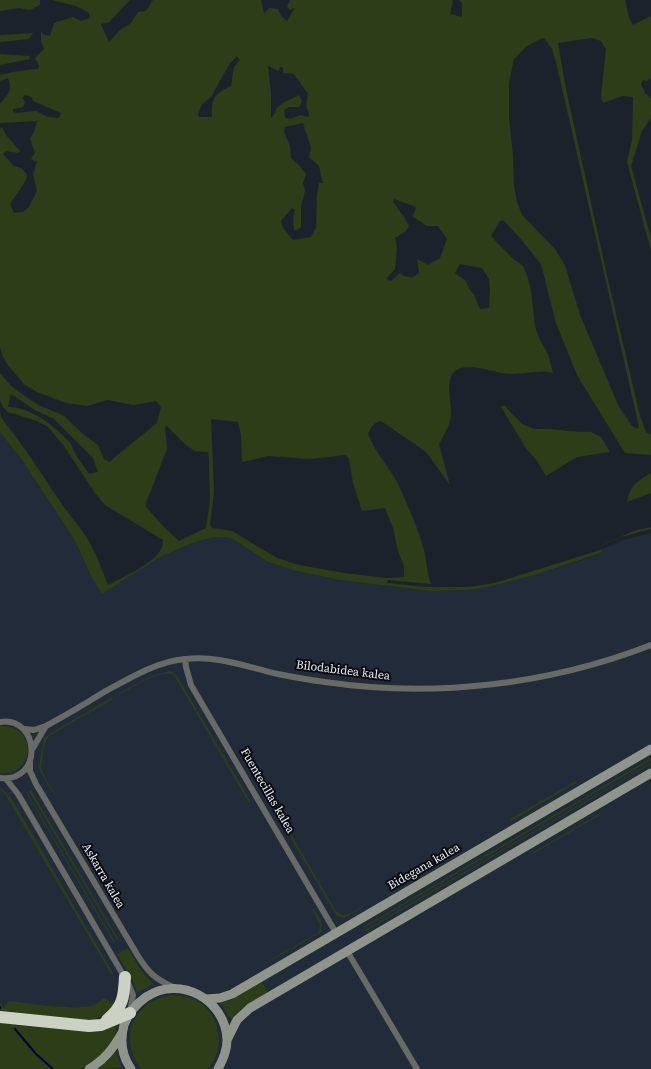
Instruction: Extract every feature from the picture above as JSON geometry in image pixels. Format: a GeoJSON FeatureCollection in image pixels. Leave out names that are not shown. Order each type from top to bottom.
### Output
{"type":"FeatureCollection","features":[{"type":"Feature","properties":{"kind":"highway"},"geometry":{"type":"LineString","coordinates":[[101,1025],[115,1014],[120,1007],[123,999],[124,977]]}},
{"type":"Feature","properties":{"kind":"highway"},"geometry":{"type":"LineString","coordinates":[[0,1017],[71,1026],[89,1026],[101,1025],[130,1013]]}},
{"type":"Feature","properties":{"kind":"street","name":"Bilodabidea kalea"},"geometry":{"type":"LineString","coordinates":[[24,729],[34,730],[46,726],[149,668],[166,662],[185,659],[201,658],[225,660],[277,674],[334,683],[389,688],[447,688],[516,682],[548,676],[599,663],[651,645]]}},
{"type":"Feature","properties":{"kind":"street","name":"Fuentecillas kalea"},"geometry":{"type":"LineString","coordinates":[[185,659],[191,685],[336,933]]}},
{"type":"Feature","properties":{"kind":"street"},"geometry":{"type":"LineString","coordinates":[[0,722],[11,723],[24,729],[30,738],[32,748],[30,763],[20,774],[3,778],[18,794],[133,995],[130,1013],[123,1032],[109,1053],[89,1069]]}},
{"type":"Feature","properties":{"kind":"street","name":"Bilodabidea kalea"},"geometry":{"type":"LineString","coordinates":[[32,748],[46,726]]}},
{"type":"Feature","properties":{"kind":"street","name":"Bidegana kalea"},"geometry":{"type":"LineString","coordinates":[[207,999],[220,998],[232,994],[651,749]]}},
{"type":"Feature","properties":{"kind":"street","name":"Askarra kalea"},"geometry":{"type":"LineString","coordinates":[[30,763],[30,771],[36,784],[138,956],[151,974],[158,980],[175,988]]}},
{"type":"Feature","properties":{"kind":"street"},"geometry":{"type":"LineString","coordinates":[[227,1040],[237,1020],[244,1012],[651,773]]}},
{"type":"Feature","properties":{"kind":"street"},"geometry":{"type":"LineString","coordinates":[[347,951],[417,1069]]}},
{"type":"Feature","properties":{"kind":"street"},"geometry":{"type":"LineString","coordinates":[[130,1013],[138,1003],[157,991],[175,988],[192,991],[207,999],[222,1018],[226,1029],[226,1051],[218,1069]]}},
{"type":"Feature","properties":{"kind":"street"},"geometry":{"type":"LineString","coordinates":[[123,1032],[123,1050],[125,1059],[131,1069]]}},
{"type":"Feature","properties":{"kind":"shaded area"},"geometry":{"type":"Polygon","coordinates":[[[0,432],[22,460],[74,539],[91,576],[102,594],[160,557],[195,542],[215,537],[226,537],[233,539],[268,562],[296,571],[340,580],[430,591],[488,587],[535,575],[601,554],[603,549],[624,540],[651,533],[651,1069],[122,1069],[116,1051],[114,1038],[117,1025],[96,1004],[88,1007],[4,1008],[0,1002],[0,432]]]}},
{"type":"Feature","properties":{"kind":"green space"},"geometry":{"type":"Polygon","coordinates":[[[0,0],[40,0],[40,5],[30,10],[19,8],[0,11],[0,0]]]}},
{"type":"Feature","properties":{"kind":"green space"},"geometry":{"type":"Polygon","coordinates":[[[52,0],[130,0],[109,22],[101,24],[109,42],[119,31],[131,23],[138,12],[146,11],[153,0],[261,0],[264,13],[270,8],[278,9],[281,16],[287,21],[295,8],[290,10],[287,6],[290,1],[289,0],[451,0],[453,1],[450,14],[462,17],[462,3],[459,0],[625,0],[629,18],[633,25],[651,16],[651,78],[647,81],[643,80],[641,84],[645,93],[651,99],[651,118],[642,131],[631,166],[651,238],[651,251],[627,162],[632,140],[633,97],[623,96],[603,103],[601,97],[606,49],[601,41],[592,38],[558,43],[566,89],[606,271],[640,416],[646,432],[651,435],[651,455],[625,453],[577,375],[556,323],[541,264],[503,220],[500,221],[491,236],[511,257],[523,266],[531,291],[535,326],[539,338],[548,354],[553,373],[536,372],[510,374],[468,367],[459,369],[453,373],[450,378],[449,385],[451,416],[439,444],[450,485],[427,453],[381,421],[376,423],[370,429],[368,434],[374,447],[398,484],[409,509],[423,545],[431,584],[388,580],[387,583],[425,587],[469,587],[495,583],[603,549],[601,553],[535,575],[488,587],[466,590],[430,591],[340,580],[296,571],[268,562],[233,539],[226,537],[215,537],[195,542],[160,557],[102,594],[91,576],[74,539],[22,460],[0,432],[0,411],[1,417],[29,455],[63,506],[86,536],[96,555],[108,585],[127,576],[153,559],[162,548],[163,540],[105,505],[95,493],[64,446],[48,427],[37,421],[8,412],[0,401],[0,373],[12,387],[38,405],[63,415],[84,435],[98,445],[104,459],[109,462],[157,423],[161,407],[156,401],[134,405],[107,400],[88,406],[66,403],[37,392],[24,384],[7,364],[0,347],[0,129],[2,127],[6,135],[20,151],[18,153],[6,151],[3,154],[14,166],[21,168],[27,174],[23,185],[10,204],[14,213],[23,212],[29,207],[37,191],[33,174],[37,162],[31,159],[35,153],[30,139],[37,121],[0,123],[0,104],[9,92],[10,86],[8,78],[0,81],[0,75],[38,69],[39,66],[35,59],[44,49],[41,41],[41,32],[50,36],[54,23],[73,17],[81,21],[90,18],[89,13],[76,6],[52,0]],[[544,38],[526,47],[514,59],[509,83],[509,119],[513,156],[514,186],[517,202],[522,215],[554,248],[565,265],[580,315],[619,407],[632,426],[637,429],[639,427],[552,49],[544,38]],[[237,56],[230,63],[211,97],[202,104],[198,114],[199,117],[212,117],[212,105],[215,97],[221,91],[231,86],[234,67],[240,60],[237,56]],[[268,66],[271,93],[271,118],[280,105],[299,95],[302,101],[299,107],[289,107],[284,110],[285,117],[291,119],[300,115],[308,117],[309,114],[306,106],[308,94],[294,74],[283,73],[283,67],[280,67],[279,71],[268,66]],[[25,95],[22,98],[25,102],[23,107],[13,109],[13,112],[36,111],[48,117],[59,118],[61,113],[33,101],[32,97],[25,95]],[[303,123],[285,127],[284,132],[290,146],[291,158],[306,174],[303,183],[305,191],[301,206],[301,227],[294,230],[293,218],[295,210],[292,208],[281,221],[283,228],[293,240],[311,237],[316,228],[317,195],[319,183],[323,183],[319,166],[309,157],[311,148],[303,123]],[[394,199],[393,202],[409,226],[406,231],[395,238],[397,247],[395,269],[386,279],[391,281],[400,273],[404,276],[412,278],[419,273],[417,259],[428,265],[440,258],[447,239],[438,226],[427,226],[413,217],[416,207],[394,199]],[[460,264],[455,273],[465,280],[480,309],[489,308],[489,279],[482,268],[460,264]],[[11,394],[8,407],[17,408],[35,414],[51,425],[71,444],[78,458],[89,474],[98,472],[93,458],[54,419],[35,410],[11,394]],[[211,419],[214,492],[210,525],[212,528],[232,531],[277,558],[299,565],[344,573],[386,578],[404,577],[404,566],[398,551],[393,528],[385,508],[362,511],[353,483],[349,459],[346,455],[310,459],[268,456],[242,462],[241,435],[238,422],[211,419]],[[167,426],[165,427],[167,449],[146,503],[146,507],[179,541],[206,528],[210,501],[208,452],[195,451],[186,445],[167,426]]]}},
{"type":"Feature","properties":{"kind":"green space"},"geometry":{"type":"Polygon","coordinates":[[[33,33],[29,39],[0,42],[0,35],[33,33]]]}},
{"type":"Feature","properties":{"kind":"green space"},"geometry":{"type":"Polygon","coordinates":[[[0,54],[29,56],[30,59],[0,65],[0,54]]]}},
{"type":"Feature","properties":{"kind":"green space"},"geometry":{"type":"Polygon","coordinates":[[[504,405],[522,424],[534,429],[591,432],[601,437],[610,452],[577,457],[546,476],[537,461],[526,448],[501,407],[504,405]]]}},
{"type":"Feature","properties":{"kind":"green space"},"geometry":{"type":"Polygon","coordinates":[[[651,473],[651,493],[627,502],[628,496],[635,484],[651,473]]]}},
{"type":"Feature","properties":{"kind":"green space"},"geometry":{"type":"Polygon","coordinates":[[[651,527],[651,529],[621,537],[589,550],[634,531],[651,527]]]}},
{"type":"Feature","properties":{"kind":"green space"},"geometry":{"type":"Polygon","coordinates":[[[169,671],[177,676],[251,802],[249,803],[174,675],[162,674],[138,684],[119,695],[118,694],[149,677],[169,671]]]}},
{"type":"Feature","properties":{"kind":"green space"},"geometry":{"type":"Polygon","coordinates":[[[112,697],[113,699],[49,736],[44,745],[41,769],[56,798],[39,767],[44,738],[112,697]]]}},
{"type":"Feature","properties":{"kind":"green space"},"geometry":{"type":"Polygon","coordinates":[[[0,726],[12,728],[21,733],[26,741],[27,751],[25,760],[20,767],[12,772],[0,773],[0,726]]]}},
{"type":"Feature","properties":{"kind":"green space"},"geometry":{"type":"Polygon","coordinates":[[[651,758],[651,760],[364,928],[363,927],[651,758]]]}},
{"type":"Feature","properties":{"kind":"green space"},"geometry":{"type":"Polygon","coordinates":[[[651,763],[366,931],[365,930],[651,763]]]}},
{"type":"Feature","properties":{"kind":"green space"},"geometry":{"type":"Polygon","coordinates":[[[576,781],[576,783],[511,821],[510,819],[576,781]]]}},
{"type":"Feature","properties":{"kind":"green space"},"geometry":{"type":"Polygon","coordinates":[[[0,787],[13,801],[113,973],[111,974],[5,794],[0,790],[0,787]]]}},
{"type":"Feature","properties":{"kind":"green space"},"geometry":{"type":"Polygon","coordinates":[[[31,790],[119,940],[118,941],[29,791],[31,790]]]}},
{"type":"Feature","properties":{"kind":"green space"},"geometry":{"type":"Polygon","coordinates":[[[26,792],[115,942],[114,943],[26,792]]]}},
{"type":"Feature","properties":{"kind":"green space"},"geometry":{"type":"Polygon","coordinates":[[[271,800],[336,911],[339,914],[346,915],[363,907],[344,918],[337,916],[269,801],[271,800]]]}},
{"type":"Feature","properties":{"kind":"green space"},"geometry":{"type":"Polygon","coordinates":[[[599,814],[600,815],[531,855],[530,854],[599,814]]]}},
{"type":"Feature","properties":{"kind":"green space"},"geometry":{"type":"Polygon","coordinates":[[[313,908],[319,916],[322,925],[321,932],[263,965],[319,932],[320,925],[312,909],[313,908]]]}},
{"type":"Feature","properties":{"kind":"green space"},"geometry":{"type":"Polygon","coordinates":[[[128,948],[142,972],[154,984],[137,993],[132,979],[117,954],[128,948]]]}},
{"type":"Feature","properties":{"kind":"green space"},"geometry":{"type":"Polygon","coordinates":[[[262,982],[268,993],[241,1009],[231,1019],[221,1003],[231,1000],[262,982]]]}},
{"type":"Feature","properties":{"kind":"green space"},"geometry":{"type":"Polygon","coordinates":[[[172,995],[189,997],[201,1003],[214,1019],[218,1029],[218,1050],[208,1069],[141,1069],[134,1057],[130,1033],[133,1022],[147,1005],[172,995]]]}},
{"type":"Feature","properties":{"kind":"green space"},"geometry":{"type":"Polygon","coordinates":[[[103,998],[116,1004],[104,1015],[89,1021],[0,1013],[0,1002],[4,1008],[9,1001],[79,1007],[96,1004],[103,998]]]}},
{"type":"Feature","properties":{"kind":"green space"},"geometry":{"type":"Polygon","coordinates":[[[0,1021],[117,1025],[114,1038],[102,1055],[81,1069],[0,1069],[0,1021]]]}},
{"type":"Feature","properties":{"kind":"green space"},"geometry":{"type":"Polygon","coordinates":[[[116,1051],[122,1068],[96,1069],[107,1061],[116,1051]]]}},
{"type":"Feature","properties":{"kind":"waterway"},"geometry":{"type":"LineString","coordinates":[[15,1029],[36,1054],[53,1069]]}}]}
